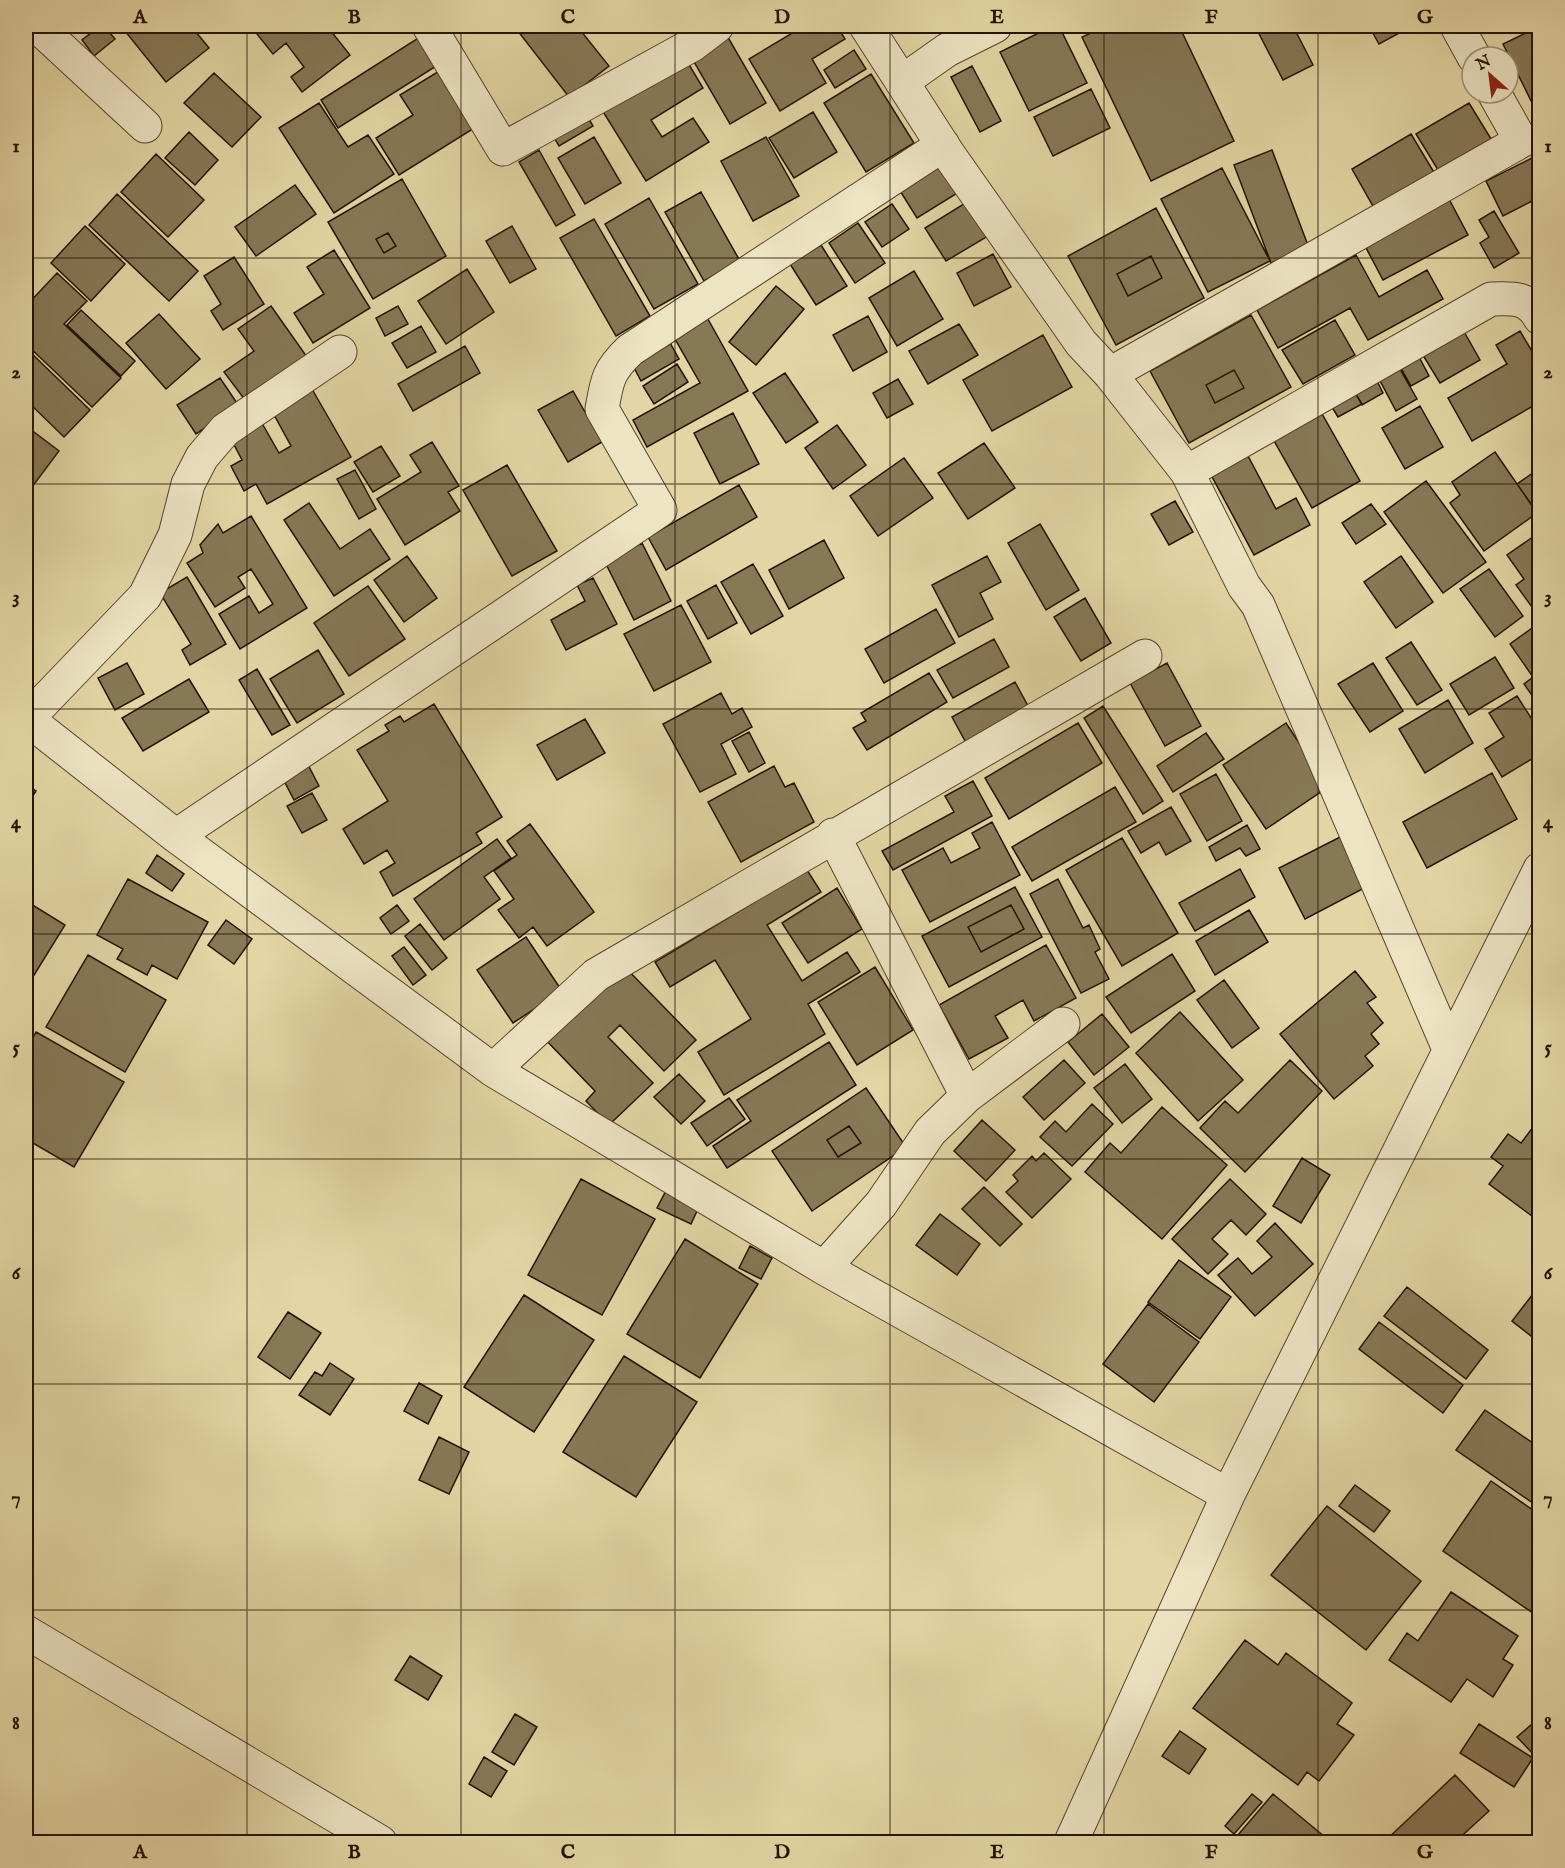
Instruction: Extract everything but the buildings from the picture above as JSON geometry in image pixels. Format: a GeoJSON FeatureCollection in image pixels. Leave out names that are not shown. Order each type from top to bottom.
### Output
{"type":"FeatureCollection","features":[{"type":"Feature","properties":{"kind":"street"},"geometry":{"type":"LineString","coordinates":[[37,26],[145,126]]}},
{"type":"Feature","properties":{"kind":"street"},"geometry":{"type":"LineString","coordinates":[[429,26],[503,149],[692,45],[717,26]]}},
{"type":"Feature","properties":{"kind":"street"},"geometry":{"type":"LineString","coordinates":[[866,26],[943,145],[1081,343],[1110,374],[1187,472],[1244,586],[1258,605],[1449,1048]]}},
{"type":"Feature","properties":{"kind":"street"},"geometry":{"type":"LineString","coordinates":[[903,81],[947,50],[995,26]]}},
{"type":"Feature","properties":{"kind":"street"},"geometry":{"type":"LineString","coordinates":[[1457,26],[1467,45]]}},
{"type":"Feature","properties":{"kind":"street"},"geometry":{"type":"LineString","coordinates":[[1110,374],[1521,141],[1501,105]]}},
{"type":"Feature","properties":{"kind":"street"},"geometry":{"type":"LineString","coordinates":[[176,836],[660,510],[602,409],[607,378],[614,366],[630,351],[943,145]]}},
{"type":"Feature","properties":{"kind":"street"},"geometry":{"type":"LineString","coordinates":[[1187,472],[1491,299],[1517,297],[1533,306],[1539,318]]}},
{"type":"Feature","properties":{"kind":"street"},"geometry":{"type":"LineString","coordinates":[[340,352],[225,430],[202,456],[188,484],[175,535],[145,596],[26,719],[176,836],[493,1070],[824,1268],[1228,1495]]}},
{"type":"Feature","properties":{"kind":"street"},"geometry":{"type":"LineString","coordinates":[[493,1070],[596,975],[833,835],[1052,712],[1145,656]]}},
{"type":"Feature","properties":{"kind":"street"},"geometry":{"type":"LineString","coordinates":[[833,835],[967,1096]]}},
{"type":"Feature","properties":{"kind":"street"},"geometry":{"type":"LineString","coordinates":[[1071,1842],[1228,1495],[1539,869]]}},
{"type":"Feature","properties":{"kind":"street"},"geometry":{"type":"LineString","coordinates":[[824,1268],[880,1204],[930,1132],[967,1096],[1063,1024]]}},
{"type":"Feature","properties":{"kind":"street"},"geometry":{"type":"LineString","coordinates":[[26,1632],[380,1842]]}}]}
